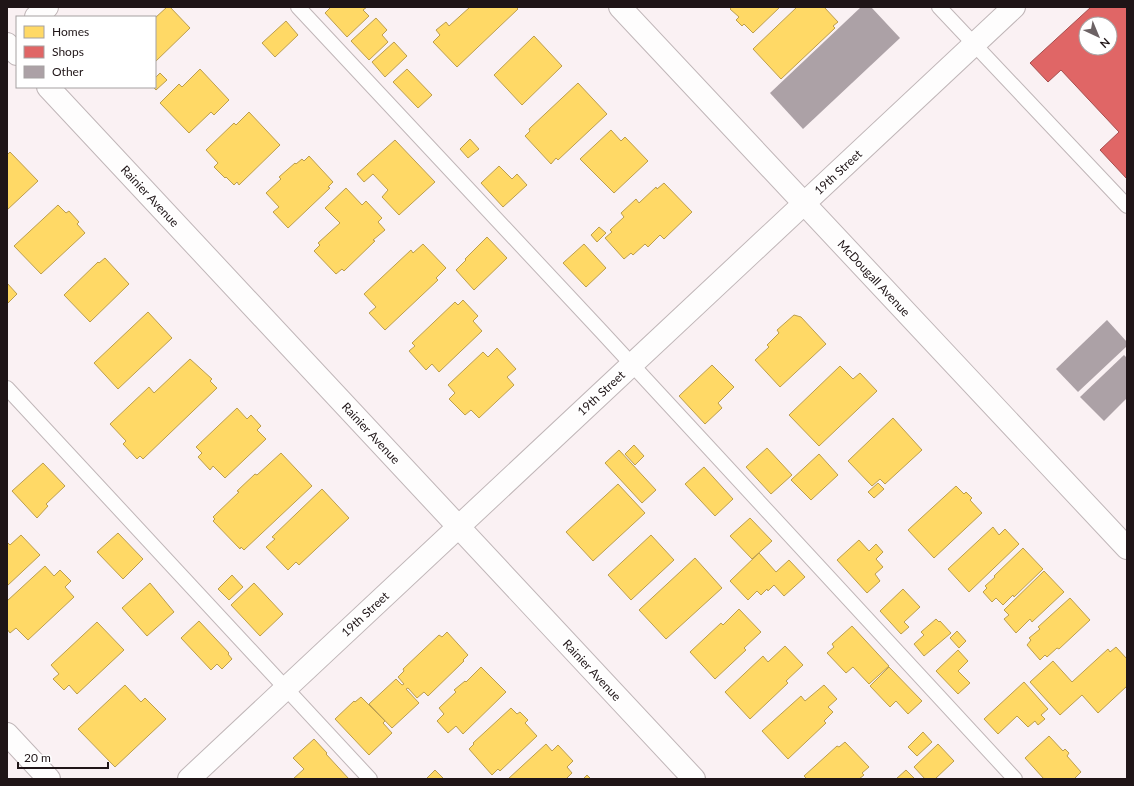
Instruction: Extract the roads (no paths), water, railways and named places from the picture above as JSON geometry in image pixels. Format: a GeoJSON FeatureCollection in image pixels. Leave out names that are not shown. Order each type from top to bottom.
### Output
{"type":"FeatureCollection","features":[{"type":"Feature","properties":{"kind":"street"},"geometry":{"type":"LineString","coordinates":[[37,16],[47,7]]}},
{"type":"Feature","properties":{"kind":"street","name":"McDougall Avenue"},"geometry":{"type":"LineString","coordinates":[[620,7],[1127,548]]}},
{"type":"Feature","properties":{"kind":"street","name":"19th Street"},"geometry":{"type":"LineString","coordinates":[[189,779],[1014,7]]}},
{"type":"Feature","properties":{"kind":"street"},"geometry":{"type":"LineString","coordinates":[[16,36],[7,44],[16,53]]}},
{"type":"Feature","properties":{"kind":"street","name":"Rainier Avenue"},"geometry":{"type":"LineString","coordinates":[[49,88],[694,779]]}},
{"type":"Feature","properties":{"kind":"street"},"geometry":{"type":"LineString","coordinates":[[7,734],[49,779]]}},
{"type":"Feature","properties":{"kind":"lane"},"geometry":{"type":"LineString","coordinates":[[298,7],[1015,779]]}},
{"type":"Feature","properties":{"kind":"lane"},"geometry":{"type":"LineString","coordinates":[[939,7],[1127,206]]}},
{"type":"Feature","properties":{"kind":"lane"},"geometry":{"type":"LineString","coordinates":[[7,388],[370,779]]}}]}
